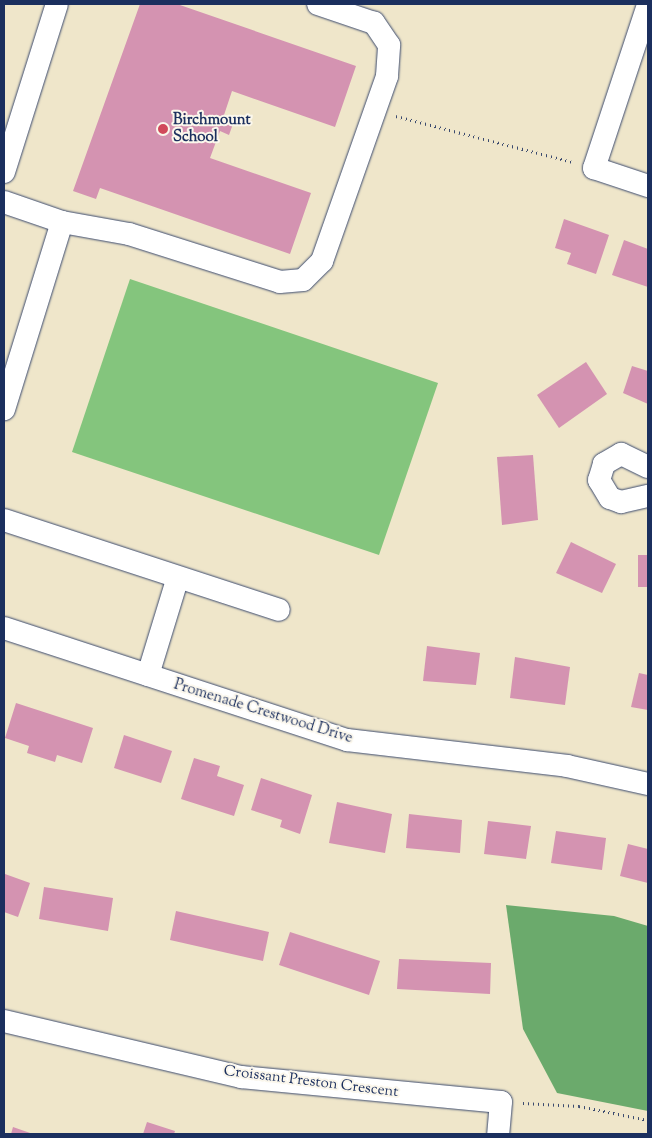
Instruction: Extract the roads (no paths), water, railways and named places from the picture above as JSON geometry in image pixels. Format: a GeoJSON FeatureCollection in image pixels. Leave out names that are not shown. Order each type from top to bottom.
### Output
{"type":"FeatureCollection","features":[{"type":"Feature","properties":{"kind":"street"},"geometry":{"type":"LineString","coordinates":[[4,172],[57,4]]}},
{"type":"Feature","properties":{"kind":"street"},"geometry":{"type":"LineString","coordinates":[[4,202],[62,222],[129,234],[280,282],[303,280],[322,261],[387,76],[389,45],[374,23],[318,4]]}},
{"type":"Feature","properties":{"kind":"street"},"geometry":{"type":"LineString","coordinates":[[648,4],[594,168],[648,186]]}},
{"type":"Feature","properties":{"kind":"street"},"geometry":{"type":"LineString","coordinates":[[4,409],[62,222]]}},
{"type":"Feature","properties":{"kind":"street"},"geometry":{"type":"LineString","coordinates":[[648,467],[621,454],[604,464],[598,480],[610,498],[621,502],[648,496]]}},
{"type":"Feature","properties":{"kind":"street"},"geometry":{"type":"LineString","coordinates":[[4,520],[279,610]]}},
{"type":"Feature","properties":{"kind":"street"},"geometry":{"type":"LineString","coordinates":[[148,675],[178,577]]}},
{"type":"Feature","properties":{"kind":"street","name":"Promenade Crestwood Drive"},"geometry":{"type":"LineString","coordinates":[[4,628],[347,740],[567,766],[648,784]]}},
{"type":"Feature","properties":{"kind":"street","name":"Croissant Preston Crescent"},"geometry":{"type":"LineString","coordinates":[[4,1021],[241,1077],[501,1102],[498,1134]]}},
{"type":"Feature","properties":{"kind":"place","name":"Birchmount School"},"geometry":{"type":"Point","coordinates":[163,129]}}]}
